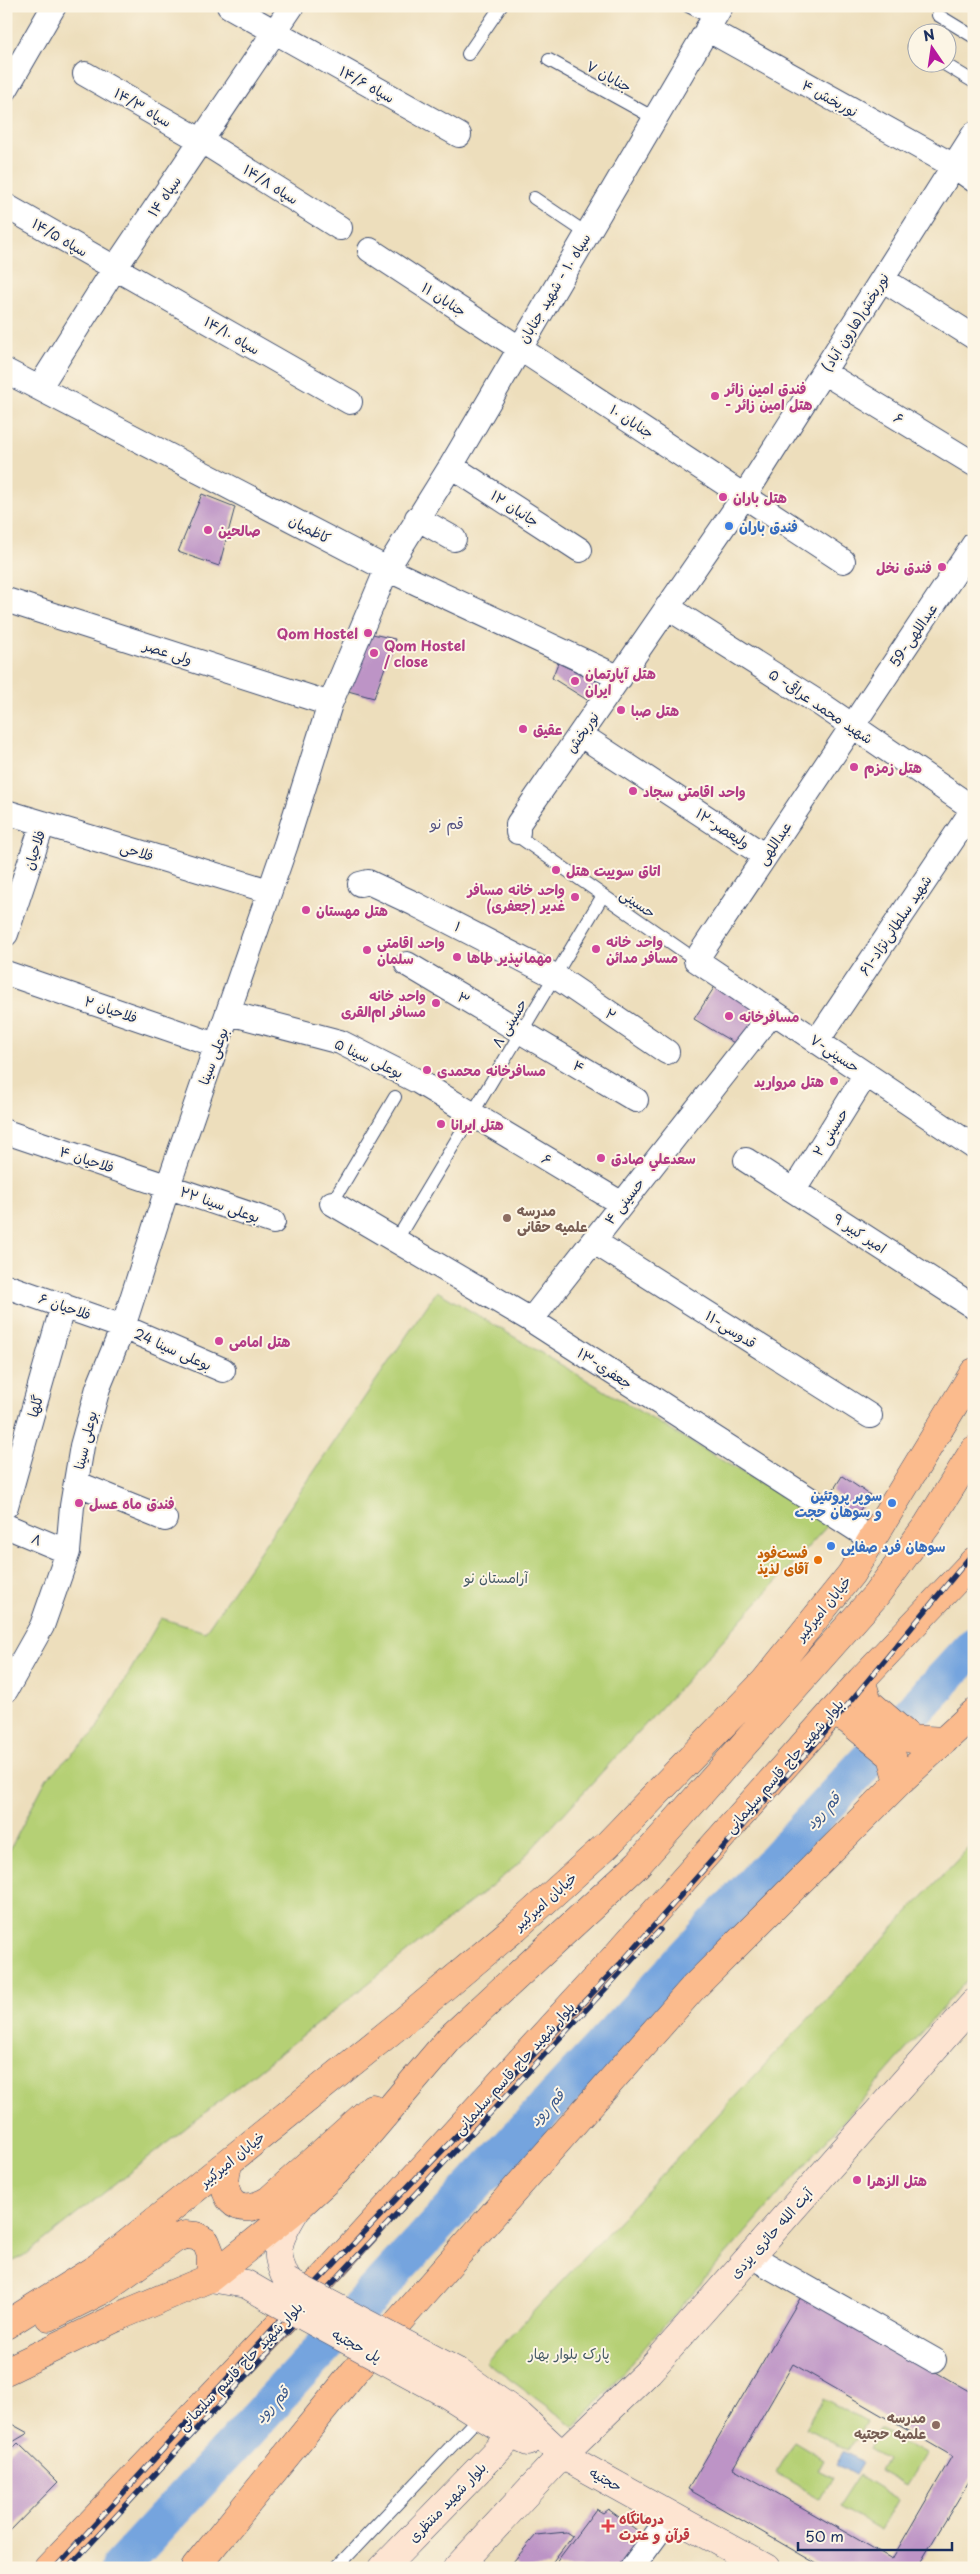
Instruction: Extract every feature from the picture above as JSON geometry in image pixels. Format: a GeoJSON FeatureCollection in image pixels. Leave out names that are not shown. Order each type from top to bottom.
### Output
{"type":"FeatureCollection","features":[{"type":"Feature","properties":{"kind":"main road","name":"خیابان امیرکبیر"},"geometry":{"type":"LineString","coordinates":[[6,2325],[98,2267],[516,1928],[608,1844],[764,1682],[851,1574],[974,1372]]}},
{"type":"Feature","properties":{"kind":"main road","name":"خیابان امیرکبیر"},"geometry":{"type":"LineString","coordinates":[[6,2371],[122,2316],[210,2278],[297,2208],[336,2172],[450,2038],[644,1856],[876,1595],[928,1524],[974,1450]]}},
{"type":"Feature","properties":{"kind":"main road","name":"بلوار شهید حاج قاسم سلیمانی"},"geometry":{"type":"LineString","coordinates":[[48,2568],[299,2304],[616,1956],[865,1691],[974,1562]]}},
{"type":"Feature","properties":{"kind":"main road"},"geometry":{"type":"LineString","coordinates":[[865,1691],[901,1759]]}},
{"type":"Feature","properties":{"kind":"main road"},"geometry":{"type":"LineString","coordinates":[[194,2568],[354,2372],[692,1989],[901,1759],[944,1741],[974,1713]]}},
{"type":"Feature","properties":{"kind":"main road"},"geometry":{"type":"LineString","coordinates":[[840,1716],[901,1759]]}},
{"type":"Feature","properties":{"kind":"main road"},"geometry":{"type":"LineString","coordinates":[[901,1759],[944,1741]]}},
{"type":"Feature","properties":{"kind":"main road","name":"آیت الله‌ حائری‌ یزدی"},"geometry":{"type":"LineString","coordinates":[[562,2455],[649,2370],[974,2003]]}},
{"type":"Feature","properties":{"kind":"main road"},"geometry":{"type":"LineString","coordinates":[[229,2162],[224,2177],[224,2190],[229,2199],[243,2207],[257,2207],[263,2204],[450,2038]]}},
{"type":"Feature","properties":{"kind":"main road"},"geometry":{"type":"LineString","coordinates":[[279,2290],[278,2246],[283,2232],[297,2208]]}},
{"type":"Feature","properties":{"kind":"main road"},"geometry":{"type":"LineString","coordinates":[[6,2335],[32,2326],[101,2291],[165,2244],[184,2235],[196,2236],[206,2242],[210,2254],[210,2278]]}},
{"type":"Feature","properties":{"kind":"main road","name":"پل حجتیه"},"geometry":{"type":"LineString","coordinates":[[210,2278],[279,2290],[451,2382]]}},
{"type":"Feature","properties":{"kind":"main road"},"geometry":{"type":"LineString","coordinates":[[451,2382],[480,2416],[512,2435],[562,2455],[457,2568]]}},
{"type":"Feature","properties":{"kind":"main road","name":"حجتیه"},"geometry":{"type":"LineString","coordinates":[[451,2382],[520,2416],[562,2455],[763,2567]]}},
{"type":"Feature","properties":{"kind":"main road","name":"بلوار شهید منتظری"},"geometry":{"type":"LineString","coordinates":[[383,2568],[512,2435]]}},
{"type":"Feature","properties":{"kind":"street"},"geometry":{"type":"LineString","coordinates":[[6,89],[54,6]]}},
{"type":"Feature","properties":{"kind":"street","name":"سپاه ۱۴/۶"},"geometry":{"type":"LineString","coordinates":[[229,6],[459,135]]}},
{"type":"Feature","properties":{"kind":"street","name":"سپاه ۱۴"},"geometry":{"type":"LineString","coordinates":[[39,388],[114,268],[292,6]]}},
{"type":"Feature","properties":{"kind":"street","name":"سپاه ۱۰ - شهید جنابان"},"geometry":{"type":"LineString","coordinates":[[387,569],[450,466],[714,18]]}},
{"type":"Feature","properties":{"kind":"street","name":"نوربخش ۴"},"geometry":{"type":"LineString","coordinates":[[714,18],[974,180]]}},
{"type":"Feature","properties":{"kind":"street","name":"سپاه ۱۴/۳"},"geometry":{"type":"LineString","coordinates":[[84,74],[202,141]]}},
{"type":"Feature","properties":{"kind":"street","name":"نوربخش(هارون آباد)"},"geometry":{"type":"LineString","coordinates":[[666,607],[745,495],[974,134]]}},
{"type":"Feature","properties":{"kind":"street","name":"سپاه ۱۴/۸"},"geometry":{"type":"LineString","coordinates":[[202,141],[340,228]]}},
{"type":"Feature","properties":{"kind":"street","name":"سپاه ۱۴/۵"},"geometry":{"type":"LineString","coordinates":[[6,206],[114,268]]}},
{"type":"Feature","properties":{"kind":"street","name":"جنابان ۱۱"},"geometry":{"type":"LineString","coordinates":[[370,250],[518,348]]}},
{"type":"Feature","properties":{"kind":"street","name":"سپاه ۱۴/۱۰"},"geometry":{"type":"LineString","coordinates":[[114,268],[350,402]]}},
{"type":"Feature","properties":{"kind":"street"},"geometry":{"type":"LineString","coordinates":[[882,279],[974,337]]}},
{"type":"Feature","properties":{"kind":"street","name":"جنابان ۱۰"},"geometry":{"type":"LineString","coordinates":[[518,348],[843,561]]}},
{"type":"Feature","properties":{"kind":"street","name":"کاظمیان"},"geometry":{"type":"LineString","coordinates":[[6,371],[387,569],[620,678]]}},
{"type":"Feature","properties":{"kind":"street","name":"۶"},"geometry":{"type":"LineString","coordinates":[[823,372],[974,464]]}},
{"type":"Feature","properties":{"kind":"street","name":"جانبان ۱۲"},"geometry":{"type":"LineString","coordinates":[[450,466],[580,550]]}},
{"type":"Feature","properties":{"kind":"street"},"geometry":{"type":"LineString","coordinates":[[417,518],[454,539]]}},
{"type":"Feature","properties":{"kind":"street","name":"عبداللهی-59"},"geometry":{"type":"LineString","coordinates":[[852,726],[974,544]]}},
{"type":"Feature","properties":{"kind":"street","name":"بوعلی سینا"},"geometry":{"type":"LineString","coordinates":[[6,1690],[42,1626],[68,1552],[82,1446],[98,1388],[123,1327],[168,1186],[286,844],[330,704],[387,569]]}},
{"type":"Feature","properties":{"kind":"street","name":"ولی عصر"},"geometry":{"type":"LineString","coordinates":[[6,600],[330,704]]}},
{"type":"Feature","properties":{"kind":"street","name":"نوربخش"},"geometry":{"type":"LineString","coordinates":[[518,832],[518,824],[620,678],[666,607]]}},
{"type":"Feature","properties":{"kind":"street","name":"شهید محمد عراقی- ۵"},"geometry":{"type":"LineString","coordinates":[[666,607],[822,705],[974,808]]}},
{"type":"Feature","properties":{"kind":"street","name":"عبداللهی"},"geometry":{"type":"LineString","coordinates":[[696,960],[852,726]]}},
{"type":"Feature","properties":{"kind":"street","name":"ولیعصر-۱۲"},"geometry":{"type":"LineString","coordinates":[[581,735],[765,856]]}},
{"type":"Feature","properties":{"kind":"street","name":"شهید سلطانی‌نژاد-۶۱"},"geometry":{"type":"LineString","coordinates":[[817,1041],[974,808]]}},
{"type":"Feature","properties":{"kind":"street","name":"فلاحی"},"geometry":{"type":"LineString","coordinates":[[6,812],[269,891]]}},
{"type":"Feature","properties":{"kind":"street","name":"فلاحیان"},"geometry":{"type":"LineString","coordinates":[[6,934],[43,823]]}},
{"type":"Feature","properties":{"kind":"street","name":"۱"},"geometry":{"type":"LineString","coordinates":[[360,884],[368,882],[415,904],[555,976]]}},
{"type":"Feature","properties":{"kind":"street","name":"حسینی-۷"},"geometry":{"type":"LineString","coordinates":[[696,960],[974,1147]]}},
{"type":"Feature","properties":{"kind":"street","name":"۳"},"geometry":{"type":"LineString","coordinates":[[407,964],[521,1032]]}},
{"type":"Feature","properties":{"kind":"street","name":"فلاحیان ۲"},"geometry":{"type":"LineString","coordinates":[[6,973],[216,1046]]}},
{"type":"Feature","properties":{"kind":"street","name":"۲"},"geometry":{"type":"LineString","coordinates":[[555,976],[667,1052]]}},
{"type":"Feature","properties":{"kind":"street","name":"حسینی ۴"},"geometry":{"type":"LineString","coordinates":[[531,1320],[773,1012]]}},
{"type":"Feature","properties":{"kind":"street","name":"بوعلی سینا ۵"},"geometry":{"type":"LineString","coordinates":[[229,1013],[340,1042],[419,1082],[473,1114]]}},
{"type":"Feature","properties":{"kind":"street","name":"۴"},"geometry":{"type":"LineString","coordinates":[[521,1032],[636,1100]]}},
{"type":"Feature","properties":{"kind":"street","name":"حسینی ۲"},"geometry":{"type":"LineString","coordinates":[[794,1190],[866,1074]]}},
{"type":"Feature","properties":{"kind":"street","name":"۶"},"geometry":{"type":"LineString","coordinates":[[473,1114],[622,1204]]}},
{"type":"Feature","properties":{"kind":"street","name":"فلاحیان ۴"},"geometry":{"type":"LineString","coordinates":[[6,1132],[168,1186]]}},
{"type":"Feature","properties":{"kind":"street","name":"امیر کبیر ۹"},"geometry":{"type":"LineString","coordinates":[[746,1160],[974,1306]]}},
{"type":"Feature","properties":{"kind":"street","name":"بوعلی سینا ۲۲"},"geometry":{"type":"LineString","coordinates":[[168,1186],[273,1222]]}},
{"type":"Feature","properties":{"kind":"street","name":"جعفری-۱۳"},"geometry":{"type":"LineString","coordinates":[[332,1203],[531,1320],[873,1540]]}},
{"type":"Feature","properties":{"kind":"street","name":"قدوسی-۱۱"},"geometry":{"type":"LineString","coordinates":[[593,1241],[870,1416]]}},
{"type":"Feature","properties":{"kind":"street","name":"فلاحیان ۶"},"geometry":{"type":"LineString","coordinates":[[6,1286],[123,1327]]}},
{"type":"Feature","properties":{"kind":"street","name":"گلها"},"geometry":{"type":"LineString","coordinates":[[6,1506],[63,1306]]}},
{"type":"Feature","properties":{"kind":"street","name":"بوعلی سینا 24"},"geometry":{"type":"LineString","coordinates":[[123,1327],[223,1370]]}},
{"type":"Feature","properties":{"kind":"street"},"geometry":{"type":"LineString","coordinates":[[76,1483],[165,1519]]}},
{"type":"Feature","properties":{"kind":"street","name":"۸"},"geometry":{"type":"LineString","coordinates":[[6,1526],[68,1552]]}},
{"type":"Feature","properties":{"kind":"street"},"geometry":{"type":"LineString","coordinates":[[751,2256],[934,2360]]}},
{"type":"Feature","properties":{"kind":"street"},"geometry":{"type":"LineString","coordinates":[[632,2568],[671,2515]]}},
{"type":"Feature","properties":{"kind":"lane"},"geometry":{"type":"LineString","coordinates":[[468,54],[501,6]]}},
{"type":"Feature","properties":{"kind":"lane"},"geometry":{"type":"LineString","coordinates":[[688,6],[714,18]]}},
{"type":"Feature","properties":{"kind":"lane"},"geometry":{"type":"LineString","coordinates":[[938,15],[974,37]]}},
{"type":"Feature","properties":{"kind":"lane","name":"جنابان ۷"},"geometry":{"type":"LineString","coordinates":[[549,60],[654,118]]}},
{"type":"Feature","properties":{"kind":"lane"},"geometry":{"type":"LineString","coordinates":[[958,72],[974,82]]}},
{"type":"Feature","properties":{"kind":"lane"},"geometry":{"type":"LineString","coordinates":[[534,198],[586,233]]}},
{"type":"Feature","properties":{"kind":"lane","name":"حسینی"},"geometry":{"type":"LineString","coordinates":[[518,832],[522,839],[602,897],[696,960]]}},
{"type":"Feature","properties":{"kind":"lane","name":"حسینی ۸"},"geometry":{"type":"LineString","coordinates":[[396,1241],[602,897]]}},
{"type":"Feature","properties":{"kind":"lane"},"geometry":{"type":"LineString","coordinates":[[332,1203],[396,1097]]}},
{"type":"Feature","properties":{"kind":"lane"},"geometry":{"type":"LineString","coordinates":[[336,2568],[480,2416]]}},
{"type":"Feature","properties":{"kind":"green space","name":"آرامستان نو"},"geometry":{"type":"Polygon","coordinates":[[[437,1291],[829,1524],[515,1867],[23,2257],[6,2264],[6,1857],[47,1778],[94,1733],[161,1618],[205,1632],[437,1291]]]}},
{"type":"Feature","properties":{"kind":"green space","name":"پارک بلوار بهار"},"geometry":{"type":"Polygon","coordinates":[[[974,1842],[974,1972],[575,2427],[486,2362],[974,1842]]]}},
{"type":"Feature","properties":{"kind":"green space"},"geometry":{"type":"Polygon","coordinates":[[[823,2398],[866,2422],[848,2451],[806,2428],[823,2398]]]}},
{"type":"Feature","properties":{"kind":"green space"},"geometry":{"type":"Polygon","coordinates":[[[880,2429],[925,2454],[906,2486],[879,2471],[886,2459],[869,2449],[880,2429]]]}},
{"type":"Feature","properties":{"kind":"green space"},"geometry":{"type":"Polygon","coordinates":[[[794,2441],[824,2459],[818,2470],[833,2478],[821,2499],[776,2473],[794,2441]]]}},
{"type":"Feature","properties":{"kind":"green space"},"geometry":{"type":"Polygon","coordinates":[[[859,2475],[898,2499],[881,2530],[839,2506],[859,2475]]]}},
{"type":"Feature","properties":{"kind":"water"},"geometry":{"type":"Polygon","coordinates":[[[843,2452],[862,2463],[855,2475],[836,2464],[843,2452]]]}},
{"type":"Feature","properties":{"kind":"building","name":"صالحین"},"geometry":{"type":"Polygon","coordinates":[[[202,494],[235,507],[219,566],[178,552],[202,494]]]}},
{"type":"Feature","properties":{"kind":"building","name":"Qom Hostel / close"},"geometry":{"type":"Polygon","coordinates":[[[368,633],[395,639],[374,698],[348,691],[368,633]]]}},
{"type":"Feature","properties":{"kind":"building","name":"هتل آپارتمان ایران"},"geometry":{"type":"Polygon","coordinates":[[[558,663],[600,683],[592,703],[552,678],[558,663]]]}},
{"type":"Feature","properties":{"kind":"building","name":"مسافرخانه"},"geometry":{"type":"Polygon","coordinates":[[[719,980],[764,1013],[741,1047],[694,1019],[719,980]]]}},
{"type":"Feature","properties":{"kind":"building"},"geometry":{"type":"Polygon","coordinates":[[[842,1476],[870,1495],[854,1519],[836,1507],[842,1499],[832,1492],[842,1476]]]}},
{"type":"Feature","properties":{"kind":"building","name":"مدرسه علمیه حجتیه"},"geometry":{"type":"Polygon","coordinates":[[[802,2295],[974,2394],[974,2473],[917,2568],[824,2568],[688,2489],[802,2295]],[[793,2364],[733,2468],[892,2559],[952,2456],[793,2364]]]}},
{"type":"Feature","properties":{"kind":"building"},"geometry":{"type":"Polygon","coordinates":[[[6,2421],[28,2433],[6,2446],[6,2421]]]}},
{"type":"Feature","properties":{"kind":"building"},"geometry":{"type":"Polygon","coordinates":[[[18,2443],[58,2482],[6,2535],[6,2455],[18,2443]]]}},
{"type":"Feature","properties":{"kind":"building","name":"درمانگاه قرآن و عترت"},"geometry":{"type":"Polygon","coordinates":[[[596,2509],[603,2513],[608,2509],[649,2539],[628,2568],[552,2568],[596,2509]]]}},
{"type":"Feature","properties":{"kind":"building"},"geometry":{"type":"Polygon","coordinates":[[[566,2532],[572,2536],[548,2568],[520,2568],[513,2562],[536,2535],[566,2532]]]}},
{"type":"Feature","properties":{"kind":"waterway","name":"قم رود"},"geometry":{"type":"LineString","coordinates":[[119,2568],[974,1646]]}},
{"type":"Feature","properties":{"kind":"railway"},"geometry":{"type":"LineString","coordinates":[[55,2568],[276,2325],[620,1964],[822,1736],[974,1552]]}},
{"type":"Feature","properties":{"kind":"railway"},"geometry":{"type":"LineString","coordinates":[[68,2568],[660,1930]]}},
{"type":"Feature","properties":{"kind":"place","name":"فندق امین زائر - هتل امین زائر"},"geometry":{"type":"Point","coordinates":[715,396]}},
{"type":"Feature","properties":{"kind":"place","name":"هتل باران"},"geometry":{"type":"Point","coordinates":[723,497]}},
{"type":"Feature","properties":{"kind":"place","name":"فندق باران"},"geometry":{"type":"Point","coordinates":[729,526]}},
{"type":"Feature","properties":{"kind":"place","name":"صالحین"},"geometry":{"type":"Point","coordinates":[208,530]}},
{"type":"Feature","properties":{"kind":"place","name":"فندق نخل"},"geometry":{"type":"Point","coordinates":[942,567]}},
{"type":"Feature","properties":{"kind":"place","name":"Qom Hostel"},"geometry":{"type":"Point","coordinates":[368,633]}},
{"type":"Feature","properties":{"kind":"place","name":"Qom Hostel / close"},"geometry":{"type":"Point","coordinates":[374,653]}},
{"type":"Feature","properties":{"kind":"place","name":"هتل آپارتمان ایران"},"geometry":{"type":"Point","coordinates":[575,681]}},
{"type":"Feature","properties":{"kind":"place","name":"هتل صبا"},"geometry":{"type":"Point","coordinates":[621,710]}},
{"type":"Feature","properties":{"kind":"place","name":"عقیق"},"geometry":{"type":"Point","coordinates":[523,729]}},
{"type":"Feature","properties":{"kind":"place","name":"هتل زمزم"},"geometry":{"type":"Point","coordinates":[854,767]}},
{"type":"Feature","properties":{"kind":"place","name":"واحد اقامتی سجاد"},"geometry":{"type":"Point","coordinates":[633,791]}},
{"type":"Feature","properties":{"kind":"place","name":"اتاق سوییت هتل"},"geometry":{"type":"Point","coordinates":[556,870]}},
{"type":"Feature","properties":{"kind":"place","name":"واحد خانه مسافر غدیر (جعفری)"},"geometry":{"type":"Point","coordinates":[575,897]}},
{"type":"Feature","properties":{"kind":"place","name":"هتل مهستان"},"geometry":{"type":"Point","coordinates":[306,910]}},
{"type":"Feature","properties":{"kind":"place","name":"واحد خانه مسافر مدائن"},"geometry":{"type":"Point","coordinates":[596,949]}},
{"type":"Feature","properties":{"kind":"place","name":"واحد اقامتی سلمان"},"geometry":{"type":"Point","coordinates":[367,950]}},
{"type":"Feature","properties":{"kind":"place","name":"مهمانپذیر طاها"},"geometry":{"type":"Point","coordinates":[457,957]}},
{"type":"Feature","properties":{"kind":"place","name":"واحد خانه مسافر ام‌القری"},"geometry":{"type":"Point","coordinates":[436,1003]}},
{"type":"Feature","properties":{"kind":"place","name":"مسافرخانه"},"geometry":{"type":"Point","coordinates":[729,1016]}},
{"type":"Feature","properties":{"kind":"place","name":"مسافرخانه محمدی"},"geometry":{"type":"Point","coordinates":[427,1070]}},
{"type":"Feature","properties":{"kind":"place","name":"هتل مروارید"},"geometry":{"type":"Point","coordinates":[834,1081]}},
{"type":"Feature","properties":{"kind":"place","name":"هتل ایرانا"},"geometry":{"type":"Point","coordinates":[441,1124]}},
{"type":"Feature","properties":{"kind":"place","name":"سعدعلي صادق"},"geometry":{"type":"Point","coordinates":[601,1158]}},
{"type":"Feature","properties":{"kind":"place","name":"مدرسه علمیه حقانی"},"geometry":{"type":"Point","coordinates":[507,1218]}},
{"type":"Feature","properties":{"kind":"place","name":"هتل امامی"},"geometry":{"type":"Point","coordinates":[219,1341]}},
{"type":"Feature","properties":{"kind":"place","name":"فندق ماه عسل"},"geometry":{"type":"Point","coordinates":[79,1503]}},
{"type":"Feature","properties":{"kind":"place","name":"سوپر پروتئین و سوهان حجت"},"geometry":{"type":"Point","coordinates":[892,1503]}},
{"type":"Feature","properties":{"kind":"place","name":"سوهان فرد صفایی"},"geometry":{"type":"Point","coordinates":[831,1546]}},
{"type":"Feature","properties":{"kind":"place","name":"فست‌فود آقای لذیذ"},"geometry":{"type":"Point","coordinates":[818,1560]}},
{"type":"Feature","properties":{"kind":"place","name":"هتل الزهرا"},"geometry":{"type":"Point","coordinates":[857,2180]}},
{"type":"Feature","properties":{"kind":"place","name":"مدرسه علمیه حجتیه"},"geometry":{"type":"Point","coordinates":[936,2425]}},
{"type":"Feature","properties":{"kind":"place","name":"درمانگاه قرآن و عترت"},"geometry":{"type":"Point","coordinates":[608,2526]}},
{"type":"Feature","properties":{"kind":"district","name":"قم نو"},"geometry":{"type":"Point","coordinates":[447,822]}}]}
